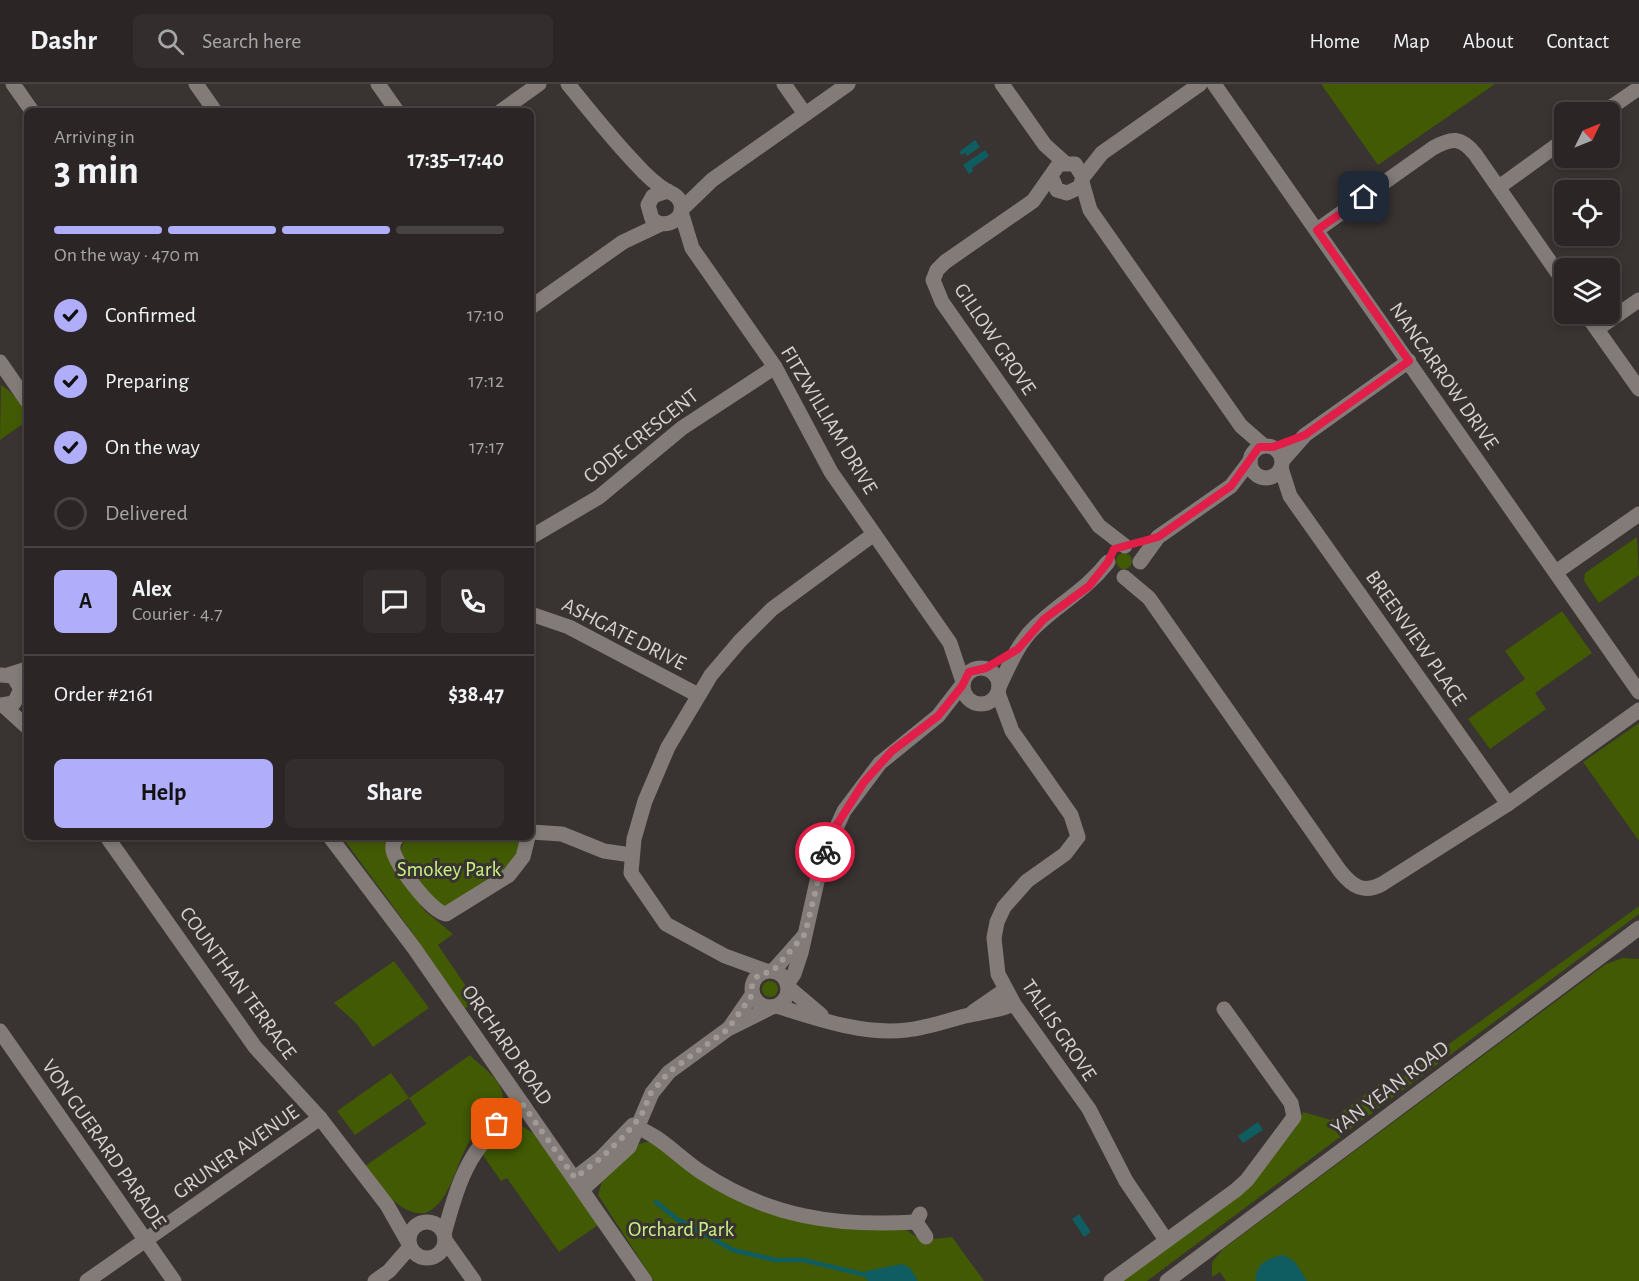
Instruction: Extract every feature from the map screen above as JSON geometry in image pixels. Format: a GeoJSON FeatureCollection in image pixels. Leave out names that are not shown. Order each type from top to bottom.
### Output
{"type":"FeatureCollection","features":[{"type":"Feature","properties":{"kind":"street"},"geometry":{"type":"LineString","coordinates":[[13,84],[30,108]]}},
{"type":"Feature","properties":{"kind":"street"},"geometry":{"type":"LineString","coordinates":[[196,84],[213,108]]}},
{"type":"Feature","properties":{"kind":"street"},"geometry":{"type":"LineString","coordinates":[[378,84],[395,108]]}},
{"type":"Feature","properties":{"kind":"street"},"geometry":{"type":"LineString","coordinates":[[505,108],[539,84]]}},
{"type":"Feature","properties":{"kind":"street"},"geometry":{"type":"LineString","coordinates":[[568,84],[633,162],[678,197],[681,211]]}},
{"type":"Feature","properties":{"kind":"street"},"geometry":{"type":"LineString","coordinates":[[784,84],[805,114]]}},
{"type":"Feature","properties":{"kind":"street"},"geometry":{"type":"LineString","coordinates":[[534,305],[623,242],[662,224],[672,223],[712,180],[848,84]]}},
{"type":"Feature","properties":{"kind":"street"},"geometry":{"type":"LineString","coordinates":[[1002,84],[1060,168]]}},
{"type":"Feature","properties":{"kind":"street"},"geometry":{"type":"LineString","coordinates":[[1060,168],[1102,153],[1200,84]]}},
{"type":"Feature","properties":{"kind":"street","name":"NANCARROW DRIVE"},"geometry":{"type":"LineString","coordinates":[[1214,84],[1639,692]]}},
{"type":"Feature","properties":{"kind":"street"},"geometry":{"type":"LineString","coordinates":[[1619,102],[1639,88]]}},
{"type":"Feature","properties":{"kind":"street"},"geometry":{"type":"LineString","coordinates":[[1317,230],[1447,140],[1456,139],[1466,144],[1499,187],[1554,267]]}},
{"type":"Feature","properties":{"kind":"street"},"geometry":{"type":"LineString","coordinates":[[1499,187],[1554,147]]}},
{"type":"Feature","properties":{"kind":"street"},"geometry":{"type":"LineString","coordinates":[[1064,193],[1076,190],[1102,153]]}},
{"type":"Feature","properties":{"kind":"street"},"geometry":{"type":"LineString","coordinates":[[633,162],[652,219],[662,224]]}},
{"type":"Feature","properties":{"kind":"street"},"geometry":{"type":"LineString","coordinates":[[1060,168],[1079,167],[1090,210],[1241,426],[1254,471],[1264,477]]}},
{"type":"Feature","properties":{"kind":"street"},"geometry":{"type":"LineString","coordinates":[[1060,168],[1054,186],[1090,210]]}},
{"type":"Feature","properties":{"kind":"street","name":"GILLOW GROVE"},"geometry":{"type":"LineString","coordinates":[[1060,168],[1033,201],[945,262],[937,270],[933,280],[936,290],[1099,526],[1108,560]]}},
{"type":"Feature","properties":{"kind":"street"},"geometry":{"type":"LineString","coordinates":[[623,242],[657,193],[712,180]]}},
{"type":"Feature","properties":{"kind":"street","name":"GILLOW GROVE"},"geometry":{"type":"LineString","coordinates":[[1033,201],[1064,193]]}},
{"type":"Feature","properties":{"kind":"street","name":"FITZWILLIAM DRIVE"},"geometry":{"type":"LineString","coordinates":[[681,211],[692,248]]}},
{"type":"Feature","properties":{"kind":"street","name":"FITZWILLIAM DRIVE"},"geometry":{"type":"LineString","coordinates":[[662,224],[692,248],[776,367],[821,455],[950,642],[983,668]]}},
{"type":"Feature","properties":{"kind":"street"},"geometry":{"type":"LineString","coordinates":[[1597,329],[1639,300]]}},
{"type":"Feature","properties":{"kind":"street"},"geometry":{"type":"LineString","coordinates":[[1593,324],[1639,389]]}},
{"type":"Feature","properties":{"kind":"street"},"geometry":{"type":"LineString","coordinates":[[1231,486],[1276,474],[1305,435],[1409,361]]}},
{"type":"Feature","properties":{"kind":"street"},"geometry":{"type":"LineString","coordinates":[[0,362],[24,396]]}},
{"type":"Feature","properties":{"kind":"street","name":"CODE CRESCENT"},"geometry":{"type":"LineString","coordinates":[[534,535],[599,497],[682,428],[776,367]]}},
{"type":"Feature","properties":{"kind":"street"},"geometry":{"type":"LineString","coordinates":[[1241,426],[1279,452],[1282,465]]}},
{"type":"Feature","properties":{"kind":"street"},"geometry":{"type":"LineString","coordinates":[[938,716],[990,702],[1018,649],[1044,619],[1089,586],[1114,549],[1158,537],[1231,486],[1251,458],[1269,446],[1305,435]]}},
{"type":"Feature","properties":{"kind":"street","name":"BREENVIEW PLACE"},"geometry":{"type":"LineString","coordinates":[[1282,465],[1290,496]]}},
{"type":"Feature","properties":{"kind":"street","name":"BREENVIEW PLACE"},"geometry":{"type":"LineString","coordinates":[[1264,477],[1290,496],[1508,804]]}},
{"type":"Feature","properties":{"kind":"street"},"geometry":{"type":"LineString","coordinates":[[1556,572],[1639,514]]}},
{"type":"Feature","properties":{"kind":"street","name":"GILLOW GROVE"},"geometry":{"type":"LineString","coordinates":[[1099,526],[1127,546]]}},
{"type":"Feature","properties":{"kind":"street"},"geometry":{"type":"LineString","coordinates":[[825,1018],[787,985],[781,974],[725,956],[666,924],[631,873],[631,855],[657,772],[698,695],[732,649],[772,609],[874,534]]}},
{"type":"Feature","properties":{"kind":"street"},"geometry":{"type":"LineString","coordinates":[[1089,586],[1132,575],[1158,537]]}},
{"type":"Feature","properties":{"kind":"street"},"geometry":{"type":"LineString","coordinates":[[1127,546],[1137,552],[1149,598]]}},
{"type":"Feature","properties":{"kind":"street"},"geometry":{"type":"LineString","coordinates":[[1108,560],[1113,573],[1122,577],[1149,598],[1340,871],[1360,889],[1373,889],[1382,884],[1508,804],[1639,710]]}},
{"type":"Feature","properties":{"kind":"street","name":"ASHGATE DRIVE"},"geometry":{"type":"LineString","coordinates":[[534,615],[569,627],[698,695]]}},
{"type":"Feature","properties":{"kind":"street","name":"FITZWILLIAM DRIVE"},"geometry":{"type":"LineString","coordinates":[[950,642],[962,684]]}},
{"type":"Feature","properties":{"kind":"street"},"geometry":{"type":"LineString","coordinates":[[579,1183],[637,1123],[651,1093],[669,1072],[728,1029],[786,998],[787,985],[801,953],[822,859],[844,811],[880,762],[938,716],[969,672],[983,668],[1018,649]]}},
{"type":"Feature","properties":{"kind":"street"},"geometry":{"type":"LineString","coordinates":[[983,668],[996,675],[998,690]]}},
{"type":"Feature","properties":{"kind":"street"},"geometry":{"type":"LineString","coordinates":[[3,673],[24,670]]}},
{"type":"Feature","properties":{"kind":"street"},"geometry":{"type":"LineString","coordinates":[[1,705],[14,703],[23,690],[17,680],[3,673]]}},
{"type":"Feature","properties":{"kind":"street"},"geometry":{"type":"LineString","coordinates":[[962,684],[968,699],[979,704]]}},
{"type":"Feature","properties":{"kind":"street","name":"TALLIS GROVE"},"geometry":{"type":"LineString","coordinates":[[998,690],[1012,731]]}},
{"type":"Feature","properties":{"kind":"street","name":"TALLIS GROVE"},"geometry":{"type":"LineString","coordinates":[[979,704],[1012,731],[1071,815],[1077,827],[1078,837],[1065,854],[1027,880],[1014,893],[1001,914],[994,938],[994,956],[998,974],[1014,1004],[1089,1109],[1126,1181],[1166,1240]]}},
{"type":"Feature","properties":{"kind":"street"},"geometry":{"type":"LineString","coordinates":[[1,705],[24,724]]}},
{"type":"Feature","properties":{"kind":"street"},"geometry":{"type":"LineString","coordinates":[[534,832],[562,834],[604,851],[631,855]]}},
{"type":"Feature","properties":{"kind":"street","name":"COUNTHAN TERRACE"},"geometry":{"type":"LineString","coordinates":[[109,840],[255,1047],[320,1118],[387,1205],[409,1244]]}},
{"type":"Feature","properties":{"kind":"street","name":"ORCHARD ROAD"},"geometry":{"type":"LineString","coordinates":[[332,840],[414,948],[645,1281]]}},
{"type":"Feature","properties":{"kind":"street"},"geometry":{"type":"LineString","coordinates":[[396,840],[393,849],[399,861],[431,907],[446,914],[465,905],[508,875],[523,857],[527,840]]}},
{"type":"Feature","properties":{"kind":"street","name":"YAN YEAN ROAD"},"geometry":{"type":"LineString","coordinates":[[1167,1281],[1639,928]]}},
{"type":"Feature","properties":{"kind":"street"},"geometry":{"type":"LineString","coordinates":[[728,1029],[752,992],[756,977],[770,971],[805,934]]}},
{"type":"Feature","properties":{"kind":"street"},"geometry":{"type":"LineString","coordinates":[[725,956],[760,1004],[825,1018],[842,1025],[887,1031],[927,1027],[1014,1004]]}},
{"type":"Feature","properties":{"kind":"street"},"geometry":{"type":"LineString","coordinates":[[968,1016],[1005,990]]}},
{"type":"Feature","properties":{"kind":"street"},"geometry":{"type":"LineString","coordinates":[[1111,1281],[1247,1180],[1294,1117],[1291,1102],[1224,1009]]}},
{"type":"Feature","properties":{"kind":"street","name":"VON GUERARD PARADE"},"geometry":{"type":"LineString","coordinates":[[0,1031],[174,1281]]}},
{"type":"Feature","properties":{"kind":"street"},"geometry":{"type":"LineString","coordinates":[[375,1281],[389,1271],[441,1251],[455,1195],[472,1154],[497,1124],[523,1105]]}},
{"type":"Feature","properties":{"kind":"street","name":"GRUNER AVENUE"},"geometry":{"type":"LineString","coordinates":[[87,1281],[320,1118]]}},
{"type":"Feature","properties":{"kind":"street"},"geometry":{"type":"LineString","coordinates":[[637,1123],[717,1182],[780,1210],[840,1223],[918,1218],[926,1237]]}},
{"type":"Feature","properties":{"kind":"street"},"geometry":{"type":"LineString","coordinates":[[389,1271],[409,1244],[411,1230],[455,1195]]}},
{"type":"Feature","properties":{"kind":"street","name":"COUNTHAN TERRACE"},"geometry":{"type":"LineString","coordinates":[[387,1205],[422,1222]]}},
{"type":"Feature","properties":{"kind":"street"},"geometry":{"type":"LineString","coordinates":[[422,1222],[436,1224],[474,1280]]}},
{"type":"Feature","properties":{"kind":"street"},"geometry":{"type":"LineString","coordinates":[[409,1244],[418,1256],[430,1257],[474,1280]]}},
{"type":"Feature","properties":{"kind":"green space"},"geometry":{"type":"Polygon","coordinates":[[[1321,84],[1495,84],[1378,165],[1321,84]]]}},
{"type":"Feature","properties":{"kind":"green space"},"geometry":{"type":"Polygon","coordinates":[[[1,385],[18,400],[24,410],[24,423],[0,440],[1,385]]]}},
{"type":"Feature","properties":{"kind":"green space"},"geometry":{"type":"Polygon","coordinates":[[[1637,537],[1639,575],[1599,603],[1584,581],[1585,573],[1637,537]]]}},
{"type":"Feature","properties":{"kind":"green space"},"geometry":{"type":"Polygon","coordinates":[[[1124,553],[1132,561],[1124,569],[1116,561],[1124,553]]]}},
{"type":"Feature","properties":{"kind":"green space"},"geometry":{"type":"Polygon","coordinates":[[[1562,611],[1592,653],[1535,693],[1546,709],[1490,749],[1468,719],[1525,679],[1505,651],[1562,611]]]}},
{"type":"Feature","properties":{"kind":"green space"},"geometry":{"type":"Polygon","coordinates":[[[1639,723],[1639,841],[1583,762],[1639,723]]]}},
{"type":"Feature","properties":{"kind":"green space"},"geometry":{"type":"Polygon","coordinates":[[[344,840],[385,840],[388,858],[425,911],[453,934],[438,945],[476,1001],[464,1009],[409,928],[344,840]]]}},
{"type":"Feature","properties":{"kind":"green space","name":"Smokey Park"},"geometry":{"type":"Polygon","coordinates":[[[405,840],[520,840],[512,860],[503,870],[481,887],[446,907],[425,890],[412,873],[406,864],[401,848],[405,840]]]}},
{"type":"Feature","properties":{"kind":"green space"},"geometry":{"type":"Polygon","coordinates":[[[1639,906],[1639,914],[1147,1281],[1121,1281],[1249,1186],[1295,1129],[1303,1112],[1331,1120],[1382,1082],[1387,1089],[1639,906]]]}},
{"type":"Feature","properties":{"kind":"green space"},"geometry":{"type":"Polygon","coordinates":[[[1623,958],[1639,959],[1639,1281],[1226,1281],[1220,1272],[1212,1277],[1212,1262],[1223,1249],[1606,964],[1623,958]]]}},
{"type":"Feature","properties":{"kind":"green space"},"geometry":{"type":"Polygon","coordinates":[[[394,961],[429,1008],[373,1047],[357,1024],[334,1003],[394,961]]]}},
{"type":"Feature","properties":{"kind":"green space"},"geometry":{"type":"Polygon","coordinates":[[[770,981],[778,989],[770,997],[762,989],[770,981]]]}},
{"type":"Feature","properties":{"kind":"green space"},"geometry":{"type":"Polygon","coordinates":[[[470,1055],[495,1078],[502,1091],[503,1098],[499,1110],[469,1142],[447,1191],[441,1200],[426,1213],[416,1213],[399,1205],[383,1190],[365,1166],[426,1124],[409,1098],[470,1055]]]}},
{"type":"Feature","properties":{"kind":"green space"},"geometry":{"type":"Polygon","coordinates":[[[391,1073],[409,1098],[355,1135],[337,1111],[391,1073]]]}},
{"type":"Feature","properties":{"kind":"green space"},"geometry":{"type":"Polygon","coordinates":[[[522,1126],[536,1135],[598,1225],[559,1252],[507,1178],[501,1181],[482,1154],[503,1133],[522,1126]]]}},
{"type":"Feature","properties":{"kind":"green space","name":"Orchard Park"},"geometry":{"type":"Polygon","coordinates":[[[653,1142],[725,1193],[905,1229],[928,1245],[933,1239],[952,1237],[984,1281],[654,1281],[598,1195],[602,1181],[639,1144],[653,1142]]]}},
{"type":"Feature","properties":{"kind":"water"},"geometry":{"type":"Polygon","coordinates":[[[975,140],[980,147],[967,156],[965,153],[961,155],[959,152],[975,140]]]}},
{"type":"Feature","properties":{"kind":"water"},"geometry":{"type":"Polygon","coordinates":[[[985,150],[989,156],[972,168],[973,171],[969,174],[963,165],[985,150]]]}},
{"type":"Feature","properties":{"kind":"water"},"geometry":{"type":"Polygon","coordinates":[[[1258,1122],[1263,1130],[1243,1143],[1238,1136],[1258,1122]]]}},
{"type":"Feature","properties":{"kind":"water"},"geometry":{"type":"Polygon","coordinates":[[[1079,1214],[1091,1232],[1084,1237],[1072,1219],[1079,1214]]]}},
{"type":"Feature","properties":{"kind":"water"},"geometry":{"type":"Polygon","coordinates":[[[1284,1255],[1295,1262],[1307,1281],[1256,1281],[1257,1270],[1260,1266],[1273,1258],[1284,1255]]]}},
{"type":"Feature","properties":{"kind":"water"},"geometry":{"type":"Polygon","coordinates":[[[902,1264],[910,1268],[918,1281],[868,1281],[864,1276],[866,1271],[902,1264]]]}},
{"type":"Feature","properties":{"kind":"waterway"},"geometry":{"type":"LineString","coordinates":[[656,1202],[677,1219],[733,1250],[775,1260],[803,1260],[870,1276]]}},
{"type":"Feature","properties":{"kind":"way so far"},"geometry":{"type":"LineString","coordinates":[[497,1124],[523,1105],[575,1178],[601,1158],[615,1146],[641,1116],[651,1093],[669,1072],[728,1029],[752,995],[752,985],[756,977],[766,971],[773,971],[800,941],[805,934],[825,852]]}},
{"type":"Feature","properties":{"kind":"route"},"geometry":{"type":"LineString","coordinates":[[825,852],[853,796],[880,762],[904,740],[938,716],[962,686],[969,672],[980,667],[986,668],[1018,649],[1033,628],[1089,586],[1108,562],[1110,553],[1114,549],[1158,537],[1231,486],[1242,474],[1259,447],[1273,447],[1305,435],[1409,361],[1317,230],[1364,197]]}}]}
